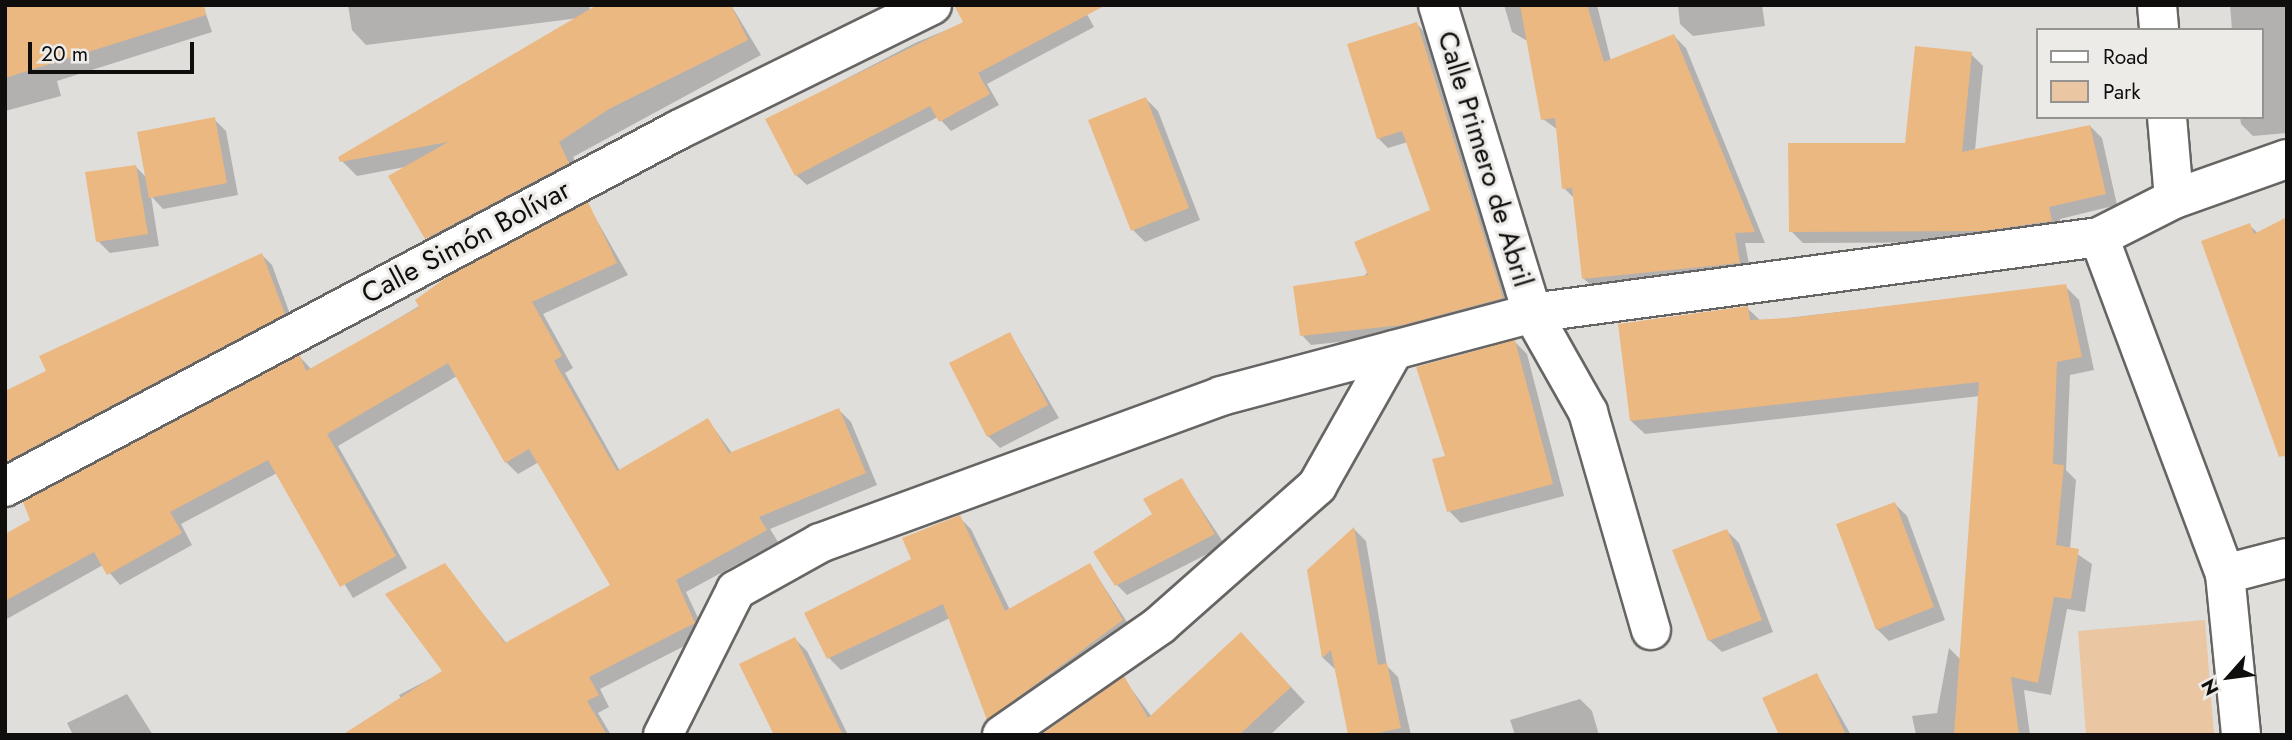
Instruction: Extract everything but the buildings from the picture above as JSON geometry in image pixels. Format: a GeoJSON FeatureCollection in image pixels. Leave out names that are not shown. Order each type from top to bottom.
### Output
{"type":"FeatureCollection","features":[{"type":"Feature","properties":{"kind":"street","name":"Calle Simón Bolívar"},"geometry":{"type":"LineString","coordinates":[[5,487],[666,136],[932,5]]}},
{"type":"Feature","properties":{"kind":"street","name":"Calle Primero de Abril"},"geometry":{"type":"LineString","coordinates":[[1438,5],[1532,313],[1588,412],[1651,630]]}},
{"type":"Feature","properties":{"kind":"street"},"geometry":{"type":"LineString","coordinates":[[2157,5],[2160,28]]}},
{"type":"Feature","properties":{"kind":"street"},"geometry":{"type":"LineString","coordinates":[[2167,119],[2174,199]]}},
{"type":"Feature","properties":{"kind":"street"},"geometry":{"type":"LineString","coordinates":[[663,735],[736,590],[820,543],[1221,396],[1532,313],[2099,237],[2174,199],[2287,159]]}},
{"type":"Feature","properties":{"kind":"street"},"geometry":{"type":"LineString","coordinates":[[2099,237],[2225,574],[2241,735]]}},
{"type":"Feature","properties":{"kind":"street"},"geometry":{"type":"LineString","coordinates":[[1002,735],[1160,625],[1317,486],[1394,350]]}},
{"type":"Feature","properties":{"kind":"street"},"geometry":{"type":"LineString","coordinates":[[2225,574],[2287,558]]}},
{"type":"Feature","properties":{"kind":"green space"},"geometry":{"type":"Polygon","coordinates":[[[2205,620],[2214,735],[2086,735],[2078,631],[2205,620]]]}}]}
